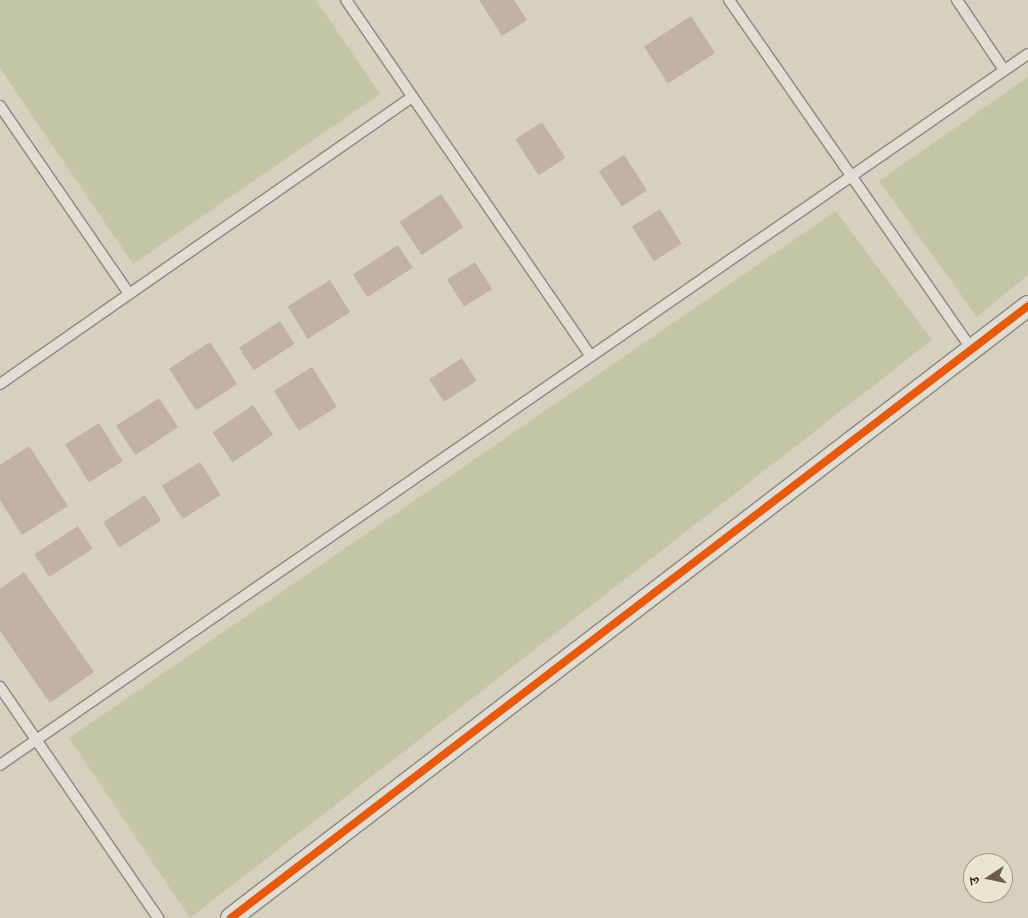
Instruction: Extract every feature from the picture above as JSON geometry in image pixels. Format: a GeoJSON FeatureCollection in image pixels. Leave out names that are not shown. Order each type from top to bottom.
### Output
{"type":"FeatureCollection","features":[{"type":"Feature","properties":{"kind":"street"},"geometry":{"type":"LineString","coordinates":[[231,918],[973,351],[1028,306]]}},
{"type":"Feature","properties":{"kind":"lane"},"geometry":{"type":"LineString","coordinates":[[346,0],[591,356]]}},
{"type":"Feature","properties":{"kind":"lane"},"geometry":{"type":"LineString","coordinates":[[729,0],[973,351]]}},
{"type":"Feature","properties":{"kind":"lane"},"geometry":{"type":"LineString","coordinates":[[957,0],[1004,70]]}},
{"type":"Feature","properties":{"kind":"lane"},"geometry":{"type":"LineString","coordinates":[[0,765],[1028,54]]}},
{"type":"Feature","properties":{"kind":"lane"},"geometry":{"type":"LineString","coordinates":[[0,384],[412,97]]}},
{"type":"Feature","properties":{"kind":"lane"},"geometry":{"type":"LineString","coordinates":[[0,106],[129,294]]}},
{"type":"Feature","properties":{"kind":"lane"},"geometry":{"type":"LineString","coordinates":[[0,687],[158,918]]}},
{"type":"Feature","properties":{"kind":"green space"},"geometry":{"type":"Polygon","coordinates":[[[0,0],[316,0],[380,94],[133,264],[0,68],[0,0]]]}},
{"type":"Feature","properties":{"kind":"green space"},"geometry":{"type":"Polygon","coordinates":[[[1028,77],[1028,275],[977,317],[879,181],[1028,77]]]}},
{"type":"Feature","properties":{"kind":"green space"},"geometry":{"type":"Polygon","coordinates":[[[836,211],[932,340],[190,918],[69,738],[836,211]]]}},
{"type":"Feature","properties":{"kind":"building"},"geometry":{"type":"Polygon","coordinates":[[[479,0],[514,0],[527,20],[502,36],[479,0]]]}},
{"type":"Feature","properties":{"kind":"building"},"geometry":{"type":"Polygon","coordinates":[[[691,16],[715,53],[668,83],[644,46],[691,16]]]}},
{"type":"Feature","properties":{"kind":"building"},"geometry":{"type":"Polygon","coordinates":[[[542,122],[565,158],[539,175],[515,139],[542,122]]]}},
{"type":"Feature","properties":{"kind":"building"},"geometry":{"type":"Polygon","coordinates":[[[624,155],[647,190],[622,207],[599,171],[624,155]]]}},
{"type":"Feature","properties":{"kind":"building"},"geometry":{"type":"Polygon","coordinates":[[[441,194],[463,227],[422,255],[400,222],[441,194]]]}},
{"type":"Feature","properties":{"kind":"building"},"geometry":{"type":"Polygon","coordinates":[[[660,209],[682,244],[654,261],[632,226],[660,209]]]}},
{"type":"Feature","properties":{"kind":"building"},"geometry":{"type":"Polygon","coordinates":[[[398,245],[413,268],[367,297],[353,274],[398,245]]]}},
{"type":"Feature","properties":{"kind":"building"},"geometry":{"type":"Polygon","coordinates":[[[475,262],[492,289],[464,307],[447,279],[475,262]]]}},
{"type":"Feature","properties":{"kind":"building"},"geometry":{"type":"Polygon","coordinates":[[[330,280],[350,312],[308,339],[288,306],[330,280]]]}},
{"type":"Feature","properties":{"kind":"building"},"geometry":{"type":"Polygon","coordinates":[[[280,321],[295,344],[254,370],[239,348],[280,321]]]}},
{"type":"Feature","properties":{"kind":"building"},"geometry":{"type":"Polygon","coordinates":[[[210,342],[237,384],[196,411],[169,369],[210,342]]]}},
{"type":"Feature","properties":{"kind":"building"},"geometry":{"type":"Polygon","coordinates":[[[462,358],[477,381],[444,402],[429,379],[462,358]]]}},
{"type":"Feature","properties":{"kind":"building"},"geometry":{"type":"Polygon","coordinates":[[[312,367],[337,407],[299,431],[274,391],[312,367]]]}},
{"type":"Feature","properties":{"kind":"building"},"geometry":{"type":"Polygon","coordinates":[[[159,398],[178,427],[135,455],[116,426],[159,398]]]}},
{"type":"Feature","properties":{"kind":"building"},"geometry":{"type":"Polygon","coordinates":[[[253,405],[273,435],[233,462],[212,432],[253,405]]]}},
{"type":"Feature","properties":{"kind":"building"},"geometry":{"type":"Polygon","coordinates":[[[99,423],[123,461],[89,482],[65,444],[99,423]]]}},
{"type":"Feature","properties":{"kind":"building"},"geometry":{"type":"Polygon","coordinates":[[[29,446],[68,506],[22,535],[0,500],[0,465],[29,446]]]}},
{"type":"Feature","properties":{"kind":"building"},"geometry":{"type":"Polygon","coordinates":[[[200,462],[221,495],[183,519],[162,486],[200,462]]]}},
{"type":"Feature","properties":{"kind":"building"},"geometry":{"type":"Polygon","coordinates":[[[145,495],[161,520],[119,547],[103,522],[145,495]]]}},
{"type":"Feature","properties":{"kind":"building"},"geometry":{"type":"Polygon","coordinates":[[[78,526],[93,549],[49,577],[34,554],[78,526]]]}},
{"type":"Feature","properties":{"kind":"building"},"geometry":{"type":"Polygon","coordinates":[[[24,572],[94,672],[50,703],[0,631],[0,589],[24,572]]]}},
{"type":"Feature","properties":{"kind":"cycle path"},"geometry":{"type":"LineString","coordinates":[[231,918],[1028,306]]}}]}
